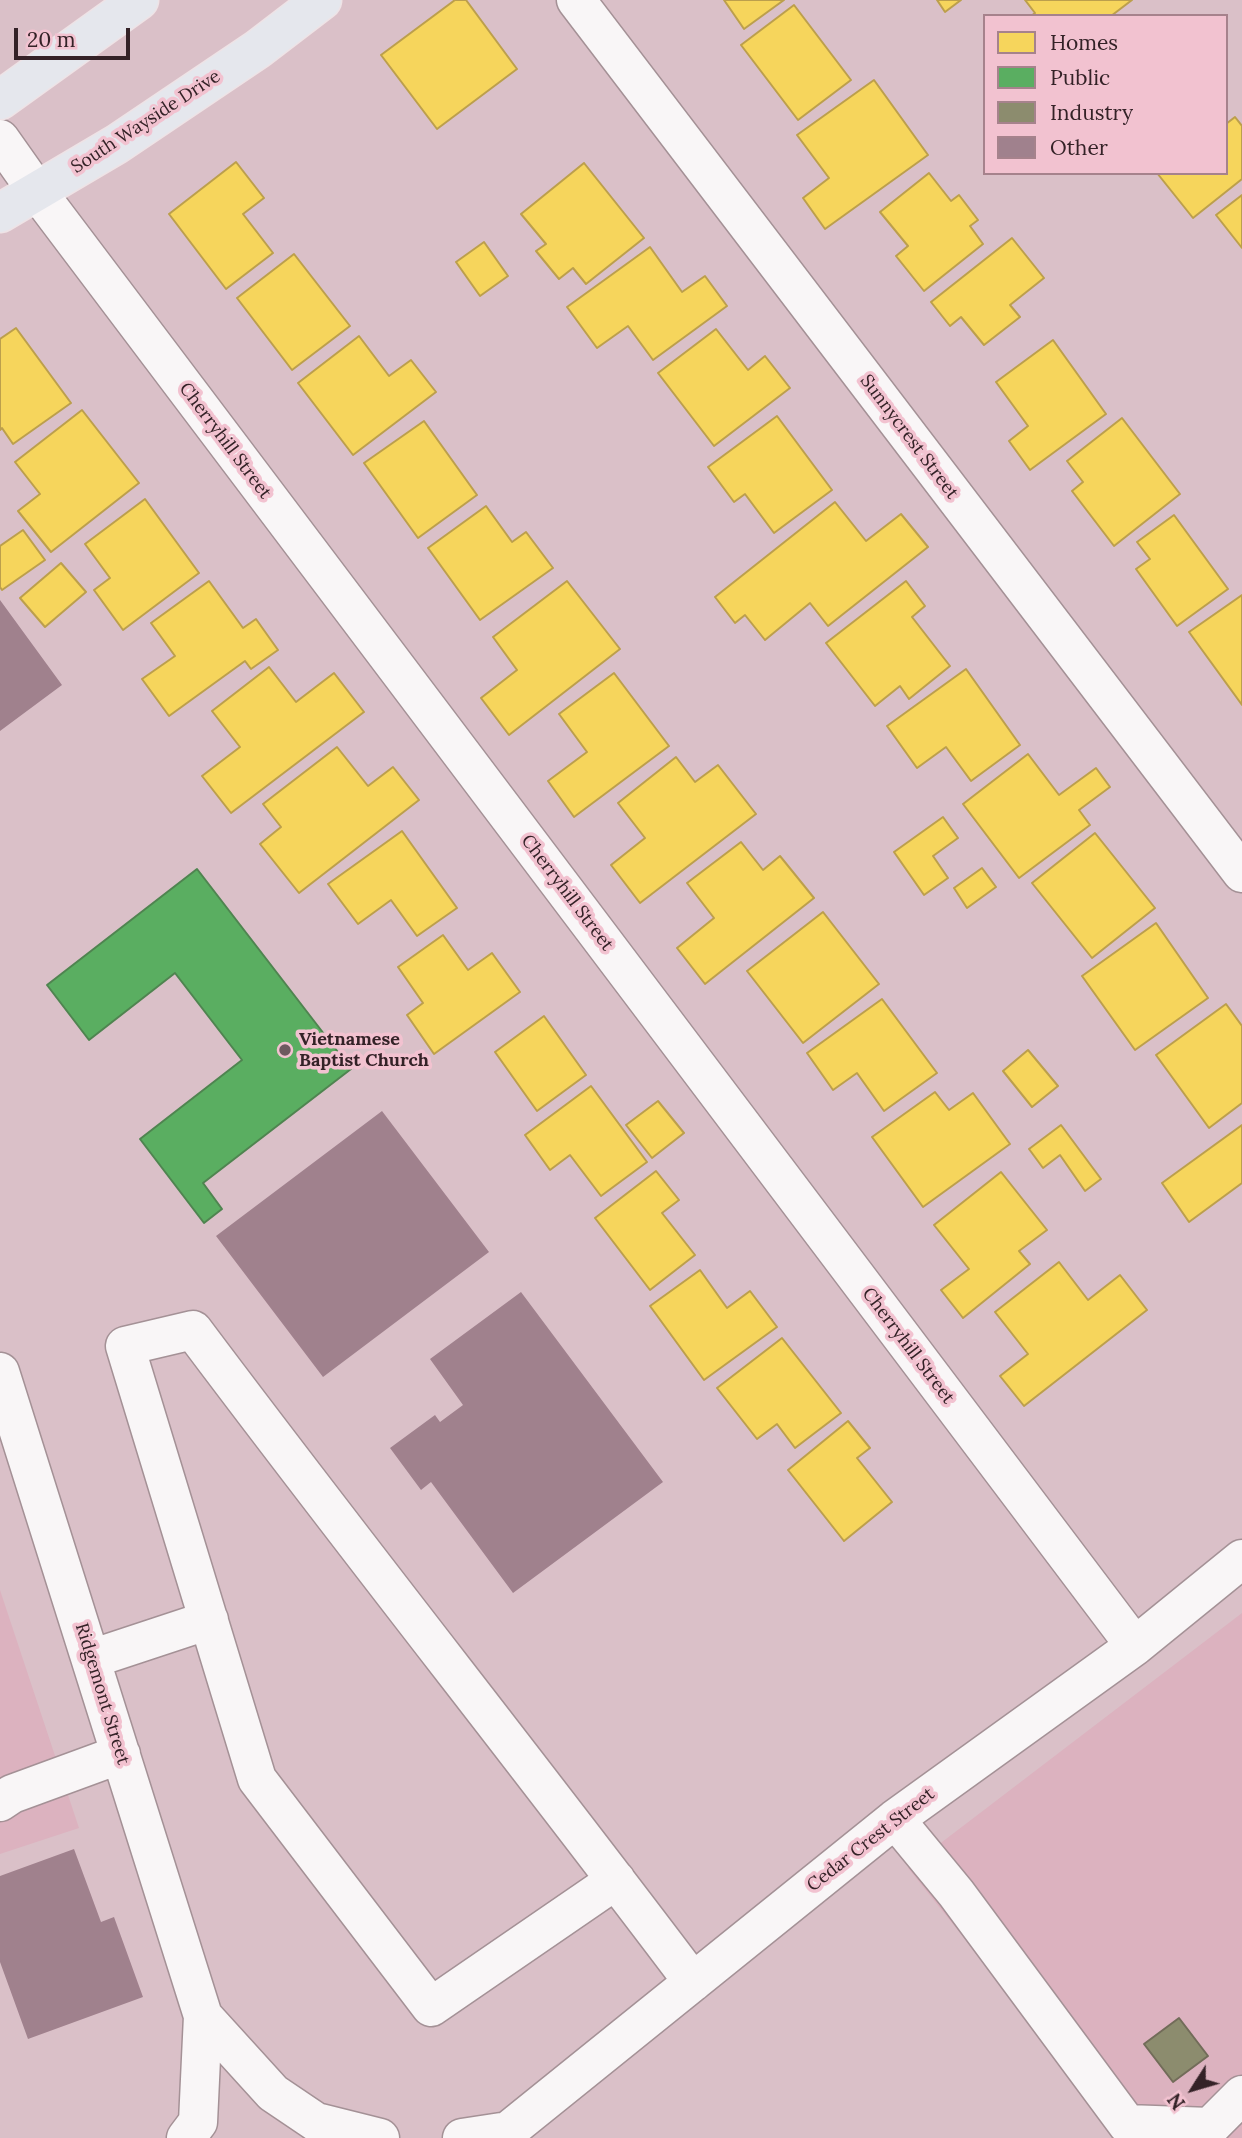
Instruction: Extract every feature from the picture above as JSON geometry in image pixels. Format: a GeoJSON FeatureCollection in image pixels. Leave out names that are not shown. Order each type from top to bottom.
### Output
{"type":"FeatureCollection","features":[{"type":"Feature","properties":{"kind":"main road"},"geometry":{"type":"LineString","coordinates":[[0,100],[139,0]]}},
{"type":"Feature","properties":{"kind":"main road","name":"South Wayside Drive"},"geometry":{"type":"LineString","coordinates":[[0,213],[117,144],[258,49],[322,0]]}},
{"type":"Feature","properties":{"kind":"street","name":"Sunnycrest Street"},"geometry":{"type":"LineString","coordinates":[[576,0],[1242,873]]}},
{"type":"Feature","properties":{"kind":"street","name":"Cherryhill Street"},"geometry":{"type":"LineString","coordinates":[[0,139],[1135,1647]]}},
{"type":"Feature","properties":{"kind":"street"},"geometry":{"type":"LineString","coordinates":[[616,1880],[432,2007],[257,1779],[125,1346],[193,1330],[304,1479],[616,1880],[693,1982]]}},
{"type":"Feature","properties":{"kind":"street","name":"Ridgemont Street"},"geometry":{"type":"LineString","coordinates":[[0,1372],[203,2016],[198,2122],[186,2138]]}},
{"type":"Feature","properties":{"kind":"street","name":"Cedar Crest Street"},"geometry":{"type":"LineString","coordinates":[[502,2136],[895,1819],[1238,1571]]}},
{"type":"Feature","properties":{"kind":"street"},"geometry":{"type":"LineString","coordinates":[[91,1659],[209,1620]]}},
{"type":"Feature","properties":{"kind":"street"},"geometry":{"type":"LineString","coordinates":[[4,1789],[121,1754]]}},
{"type":"Feature","properties":{"kind":"street"},"geometry":{"type":"LineString","coordinates":[[895,1819],[956,1893],[1127,2124],[1210,2127],[1242,2095]]}},
{"type":"Feature","properties":{"kind":"street","name":"Ridgemont Street"},"geometry":{"type":"LineString","coordinates":[[203,2016],[273,2093],[316,2122],[380,2138]]}},
{"type":"Feature","properties":{"kind":"street"},"geometry":{"type":"LineString","coordinates":[[462,2138],[502,2136]]}},
{"type":"Feature","properties":{"kind":"shaded area"},"geometry":{"type":"Polygon","coordinates":[[[0,1590],[79,1828],[0,1854],[0,1590]]]}},
{"type":"Feature","properties":{"kind":"shaded area"},"geometry":{"type":"Polygon","coordinates":[[[1242,1613],[1242,2138],[1124,2138],[908,1868],[1242,1613]]]}},
{"type":"Feature","properties":{"kind":"building: Homes"},"geometry":{"type":"Polygon","coordinates":[[[455,0],[466,0],[517,69],[437,129],[381,55],[455,0]]]}},
{"type":"Feature","properties":{"kind":"building: Homes"},"geometry":{"type":"Polygon","coordinates":[[[724,0],[784,0],[744,29],[724,0]]]}},
{"type":"Feature","properties":{"kind":"building: Homes"},"geometry":{"type":"Polygon","coordinates":[[[937,0],[961,0],[945,12],[937,0]]]}},
{"type":"Feature","properties":{"kind":"building: Homes"},"geometry":{"type":"Polygon","coordinates":[[[1025,0],[1132,0],[1114,14],[1035,13],[1025,0]]]}},
{"type":"Feature","properties":{"kind":"building: Homes"},"geometry":{"type":"Polygon","coordinates":[[[794,5],[851,80],[798,120],[741,45],[794,5]]]}},
{"type":"Feature","properties":{"kind":"building: Homes"},"geometry":{"type":"Polygon","coordinates":[[[874,80],[928,155],[825,229],[803,198],[829,178],[797,135],[874,80]]]}},
{"type":"Feature","properties":{"kind":"building: Homes"},"geometry":{"type":"Polygon","coordinates":[[[1235,117],[1242,126],[1242,179],[1193,218],[1159,175],[1228,175],[1228,122],[1235,117]]]}},
{"type":"Feature","properties":{"kind":"building: Homes"},"geometry":{"type":"Polygon","coordinates":[[[236,162],[264,198],[243,214],[273,253],[226,289],[169,214],[236,162]]]}},
{"type":"Feature","properties":{"kind":"building: Homes"},"geometry":{"type":"Polygon","coordinates":[[[584,163],[644,238],[586,284],[573,268],[559,279],[536,251],[546,244],[521,214],[584,163]]]}},
{"type":"Feature","properties":{"kind":"building: Homes"},"geometry":{"type":"Polygon","coordinates":[[[929,173],[951,201],[959,195],[978,220],[970,226],[983,244],[924,291],[896,256],[908,246],[880,212],[929,173]]]}},
{"type":"Feature","properties":{"kind":"building: Homes"},"geometry":{"type":"Polygon","coordinates":[[[1242,195],[1242,248],[1216,215],[1242,195]]]}},
{"type":"Feature","properties":{"kind":"building: Homes"},"geometry":{"type":"Polygon","coordinates":[[[1012,238],[1044,278],[1010,305],[1020,317],[984,345],[961,317],[950,326],[931,302],[1012,238]]]}},
{"type":"Feature","properties":{"kind":"building: Homes"},"geometry":{"type":"Polygon","coordinates":[[[484,242],[508,276],[480,296],[456,262],[484,242]]]}},
{"type":"Feature","properties":{"kind":"building: Homes"},"geometry":{"type":"Polygon","coordinates":[[[650,247],[682,292],[705,276],[727,306],[653,360],[628,326],[597,348],[567,307],[650,247]]]}},
{"type":"Feature","properties":{"kind":"building: Homes"},"geometry":{"type":"Polygon","coordinates":[[[294,254],[350,326],[292,370],[237,298],[294,254]]]}},
{"type":"Feature","properties":{"kind":"building: Homes"},"geometry":{"type":"Polygon","coordinates":[[[16,328],[71,403],[13,444],[2,428],[0,430],[0,339],[16,328]]]}},
{"type":"Feature","properties":{"kind":"building: Homes"},"geometry":{"type":"Polygon","coordinates":[[[716,329],[748,370],[765,356],[790,388],[714,446],[658,373],[716,329]]]}},
{"type":"Feature","properties":{"kind":"building: Homes"},"geometry":{"type":"Polygon","coordinates":[[[359,336],[389,376],[411,360],[436,392],[353,455],[298,383],[359,336]]]}},
{"type":"Feature","properties":{"kind":"building: Homes"},"geometry":{"type":"Polygon","coordinates":[[[1053,340],[1106,414],[1030,470],[1009,441],[1028,426],[996,382],[1053,340]]]}},
{"type":"Feature","properties":{"kind":"building: Homes"},"geometry":{"type":"Polygon","coordinates":[[[82,410],[139,483],[51,552],[18,511],[40,494],[15,462],[82,410]]]}},
{"type":"Feature","properties":{"kind":"building: Homes"},"geometry":{"type":"Polygon","coordinates":[[[777,416],[832,490],[774,533],[745,494],[734,502],[708,467],[777,416]]]}},
{"type":"Feature","properties":{"kind":"building: Homes"},"geometry":{"type":"Polygon","coordinates":[[[1122,418],[1180,494],[1114,546],[1072,491],[1083,482],[1067,461],[1122,418]]]}},
{"type":"Feature","properties":{"kind":"building: Homes"},"geometry":{"type":"Polygon","coordinates":[[[424,421],[477,495],[418,538],[364,463],[424,421]]]}},
{"type":"Feature","properties":{"kind":"building: Homes"},"geometry":{"type":"Polygon","coordinates":[[[145,499],[199,573],[123,630],[94,590],[110,578],[85,544],[145,499]]]}},
{"type":"Feature","properties":{"kind":"building: Homes"},"geometry":{"type":"Polygon","coordinates":[[[835,502],[866,541],[901,514],[928,547],[828,626],[810,603],[765,640],[745,615],[735,623],[715,597],[835,502]]]}},
{"type":"Feature","properties":{"kind":"building: Homes"},"geometry":{"type":"Polygon","coordinates":[[[486,506],[512,542],[526,532],[553,568],[480,620],[428,548],[486,506]]]}},
{"type":"Feature","properties":{"kind":"building: Homes"},"geometry":{"type":"Polygon","coordinates":[[[1174,515],[1228,589],[1177,626],[1136,569],[1150,559],[1137,542],[1174,515]]]}},
{"type":"Feature","properties":{"kind":"building: Homes"},"geometry":{"type":"Polygon","coordinates":[[[23,530],[45,560],[2,590],[0,546],[23,530]]]}},
{"type":"Feature","properties":{"kind":"building: Homes"},"geometry":{"type":"Polygon","coordinates":[[[61,563],[86,592],[45,627],[20,598],[61,563]]]}},
{"type":"Feature","properties":{"kind":"building: Homes"},"geometry":{"type":"Polygon","coordinates":[[[209,581],[243,628],[256,619],[278,650],[251,669],[245,661],[169,716],[142,679],[175,656],[151,623],[209,581]]]}},
{"type":"Feature","properties":{"kind":"building: Homes"},"geometry":{"type":"Polygon","coordinates":[[[567,581],[620,649],[509,735],[481,698],[517,670],[493,637],[567,581]]]}},
{"type":"Feature","properties":{"kind":"building: Homes"},"geometry":{"type":"Polygon","coordinates":[[[906,581],[925,606],[912,617],[950,666],[909,699],[900,686],[875,706],[826,643],[906,581]]]}},
{"type":"Feature","properties":{"kind":"building: Homes"},"geometry":{"type":"Polygon","coordinates":[[[1242,595],[1242,705],[1189,632],[1242,595]]]}},
{"type":"Feature","properties":{"kind":"building: Homes"},"geometry":{"type":"Polygon","coordinates":[[[269,667],[296,702],[334,673],[364,712],[231,813],[202,776],[240,747],[212,711],[269,667]]]}},
{"type":"Feature","properties":{"kind":"building: Homes"},"geometry":{"type":"Polygon","coordinates":[[[966,669],[1020,745],[971,781],[946,747],[917,768],[887,726],[966,669]]]}},
{"type":"Feature","properties":{"kind":"building: Homes"},"geometry":{"type":"Polygon","coordinates":[[[614,673],[669,746],[574,817],[548,781],[587,752],[559,714],[614,673]]]}},
{"type":"Feature","properties":{"kind":"building: Homes"},"geometry":{"type":"Polygon","coordinates":[[[337,747],[368,786],[393,767],[419,800],[299,893],[260,844],[281,827],[263,804],[337,747]]]}},
{"type":"Feature","properties":{"kind":"building: Homes"},"geometry":{"type":"Polygon","coordinates":[[[1028,754],[1059,795],[1096,768],[1110,787],[1079,810],[1090,825],[1019,878],[963,804],[1028,754]]]}},
{"type":"Feature","properties":{"kind":"building: Homes"},"geometry":{"type":"Polygon","coordinates":[[[676,757],[695,782],[718,765],[756,814],[640,903],[611,865],[645,838],[618,803],[676,757]]]}},
{"type":"Feature","properties":{"kind":"building: Homes"},"geometry":{"type":"Polygon","coordinates":[[[943,817],[958,838],[933,856],[948,878],[924,895],[894,852],[943,817]]]}},
{"type":"Feature","properties":{"kind":"building: Homes"},"geometry":{"type":"Polygon","coordinates":[[[402,831],[457,908],[417,936],[391,900],[358,924],[328,884],[402,831]]]}},
{"type":"Feature","properties":{"kind":"building: Homes"},"geometry":{"type":"Polygon","coordinates":[[[1095,833],[1155,908],[1092,958],[1032,883],[1095,833]]]}},
{"type":"Feature","properties":{"kind":"building: Homes"},"geometry":{"type":"Polygon","coordinates":[[[741,842],[763,870],[780,856],[814,898],[705,984],[677,948],[714,918],[687,883],[741,842]]]}},
{"type":"Feature","properties":{"kind":"building: Homes"},"geometry":{"type":"Polygon","coordinates":[[[982,868],[996,887],[967,908],[954,888],[982,868]]]}},
{"type":"Feature","properties":{"kind":"building: Homes"},"geometry":{"type":"Polygon","coordinates":[[[823,912],[879,984],[803,1043],[747,971],[823,912]]]}},
{"type":"Feature","properties":{"kind":"building: Homes"},"geometry":{"type":"Polygon","coordinates":[[[1156,923],[1208,998],[1135,1050],[1082,976],[1156,923]]]}},
{"type":"Feature","properties":{"kind":"building: Homes"},"geometry":{"type":"Polygon","coordinates":[[[443,935],[468,970],[492,953],[520,992],[434,1054],[407,1015],[423,1003],[398,967],[443,935]]]}},
{"type":"Feature","properties":{"kind":"building: Homes"},"geometry":{"type":"Polygon","coordinates":[[[882,999],[937,1073],[884,1111],[857,1073],[833,1090],[807,1053],[882,999]]]}},
{"type":"Feature","properties":{"kind":"building: Homes"},"geometry":{"type":"Polygon","coordinates":[[[1226,1004],[1242,1026],[1242,1103],[1209,1128],[1156,1055],[1226,1004]]]}},
{"type":"Feature","properties":{"kind":"building: Homes"},"geometry":{"type":"Polygon","coordinates":[[[544,1016],[586,1075],[537,1111],[495,1052],[544,1016]]]}},
{"type":"Feature","properties":{"kind":"building: Homes"},"geometry":{"type":"Polygon","coordinates":[[[1028,1050],[1058,1086],[1032,1107],[1003,1071],[1028,1050]]]}},
{"type":"Feature","properties":{"kind":"building: Homes"},"geometry":{"type":"Polygon","coordinates":[[[591,1086],[647,1162],[601,1196],[570,1155],[550,1170],[525,1135],[591,1086]]]}},
{"type":"Feature","properties":{"kind":"building: Homes"},"geometry":{"type":"Polygon","coordinates":[[[935,1092],[949,1110],[973,1093],[1010,1144],[923,1207],[872,1137],[935,1092]]]}},
{"type":"Feature","properties":{"kind":"building: Homes"},"geometry":{"type":"Polygon","coordinates":[[[658,1101],[684,1133],[652,1158],[626,1125],[658,1101]]]}},
{"type":"Feature","properties":{"kind":"building: Homes"},"geometry":{"type":"Polygon","coordinates":[[[1061,1125],[1101,1179],[1085,1191],[1060,1155],[1043,1168],[1029,1149],[1061,1125]]]}},
{"type":"Feature","properties":{"kind":"building: Homes"},"geometry":{"type":"Polygon","coordinates":[[[1242,1125],[1242,1183],[1189,1222],[1162,1183],[1242,1125]]]}},
{"type":"Feature","properties":{"kind":"building: Homes"},"geometry":{"type":"Polygon","coordinates":[[[656,1171],[679,1200],[662,1213],[695,1255],[650,1290],[595,1218],[656,1171]]]}},
{"type":"Feature","properties":{"kind":"building: Homes"},"geometry":{"type":"Polygon","coordinates":[[[1001,1172],[1047,1230],[1019,1251],[1030,1264],[963,1318],[941,1290],[969,1269],[934,1225],[1001,1172]]]}},
{"type":"Feature","properties":{"kind":"building: Homes"},"geometry":{"type":"Polygon","coordinates":[[[1059,1262],[1088,1300],[1120,1275],[1147,1310],[1024,1406],[1000,1376],[1028,1354],[995,1312],[1059,1262]]]}},
{"type":"Feature","properties":{"kind":"building: Homes"},"geometry":{"type":"Polygon","coordinates":[[[700,1270],[727,1308],[750,1291],[777,1327],[704,1380],[650,1306],[700,1270]]]}},
{"type":"Feature","properties":{"kind":"building: Homes"},"geometry":{"type":"Polygon","coordinates":[[[782,1338],[841,1413],[795,1448],[777,1424],[757,1439],[717,1388],[782,1338]]]}},
{"type":"Feature","properties":{"kind":"building: Homes"},"geometry":{"type":"Polygon","coordinates":[[[848,1421],[870,1448],[857,1458],[892,1502],[844,1541],[788,1470],[848,1421]]]}},
{"type":"Feature","properties":{"kind":"building: Public","name":"Vietnamese Baptist Church"},"geometry":{"type":"Polygon","coordinates":[[[197,869],[351,1069],[203,1183],[222,1209],[204,1223],[140,1139],[242,1060],[175,973],[89,1040],[47,985],[197,869]]]}},
{"type":"Feature","properties":{"kind":"building: Industry"},"geometry":{"type":"Polygon","coordinates":[[[1179,2018],[1208,2056],[1173,2082],[1144,2044],[1179,2018]]]}},
{"type":"Feature","properties":{"kind":"building: Other"},"geometry":{"type":"Polygon","coordinates":[[[0,600],[62,685],[0,731],[0,600]]]}},
{"type":"Feature","properties":{"kind":"building: Other"},"geometry":{"type":"Polygon","coordinates":[[[382,1111],[489,1252],[323,1377],[216,1236],[382,1111]]]}},
{"type":"Feature","properties":{"kind":"building: Other"},"geometry":{"type":"Polygon","coordinates":[[[521,1292],[663,1482],[513,1593],[431,1482],[421,1490],[390,1448],[435,1415],[440,1422],[463,1405],[430,1359],[521,1292]]]}},
{"type":"Feature","properties":{"kind":"building: Other"},"geometry":{"type":"Polygon","coordinates":[[[74,1849],[101,1922],[114,1917],[143,1997],[28,2039],[0,1962],[0,1876],[74,1849]]]}},
{"type":"Feature","properties":{"kind":"place","name":"Vietnamese Baptist Church"},"geometry":{"type":"Point","coordinates":[285,1050]}}]}
